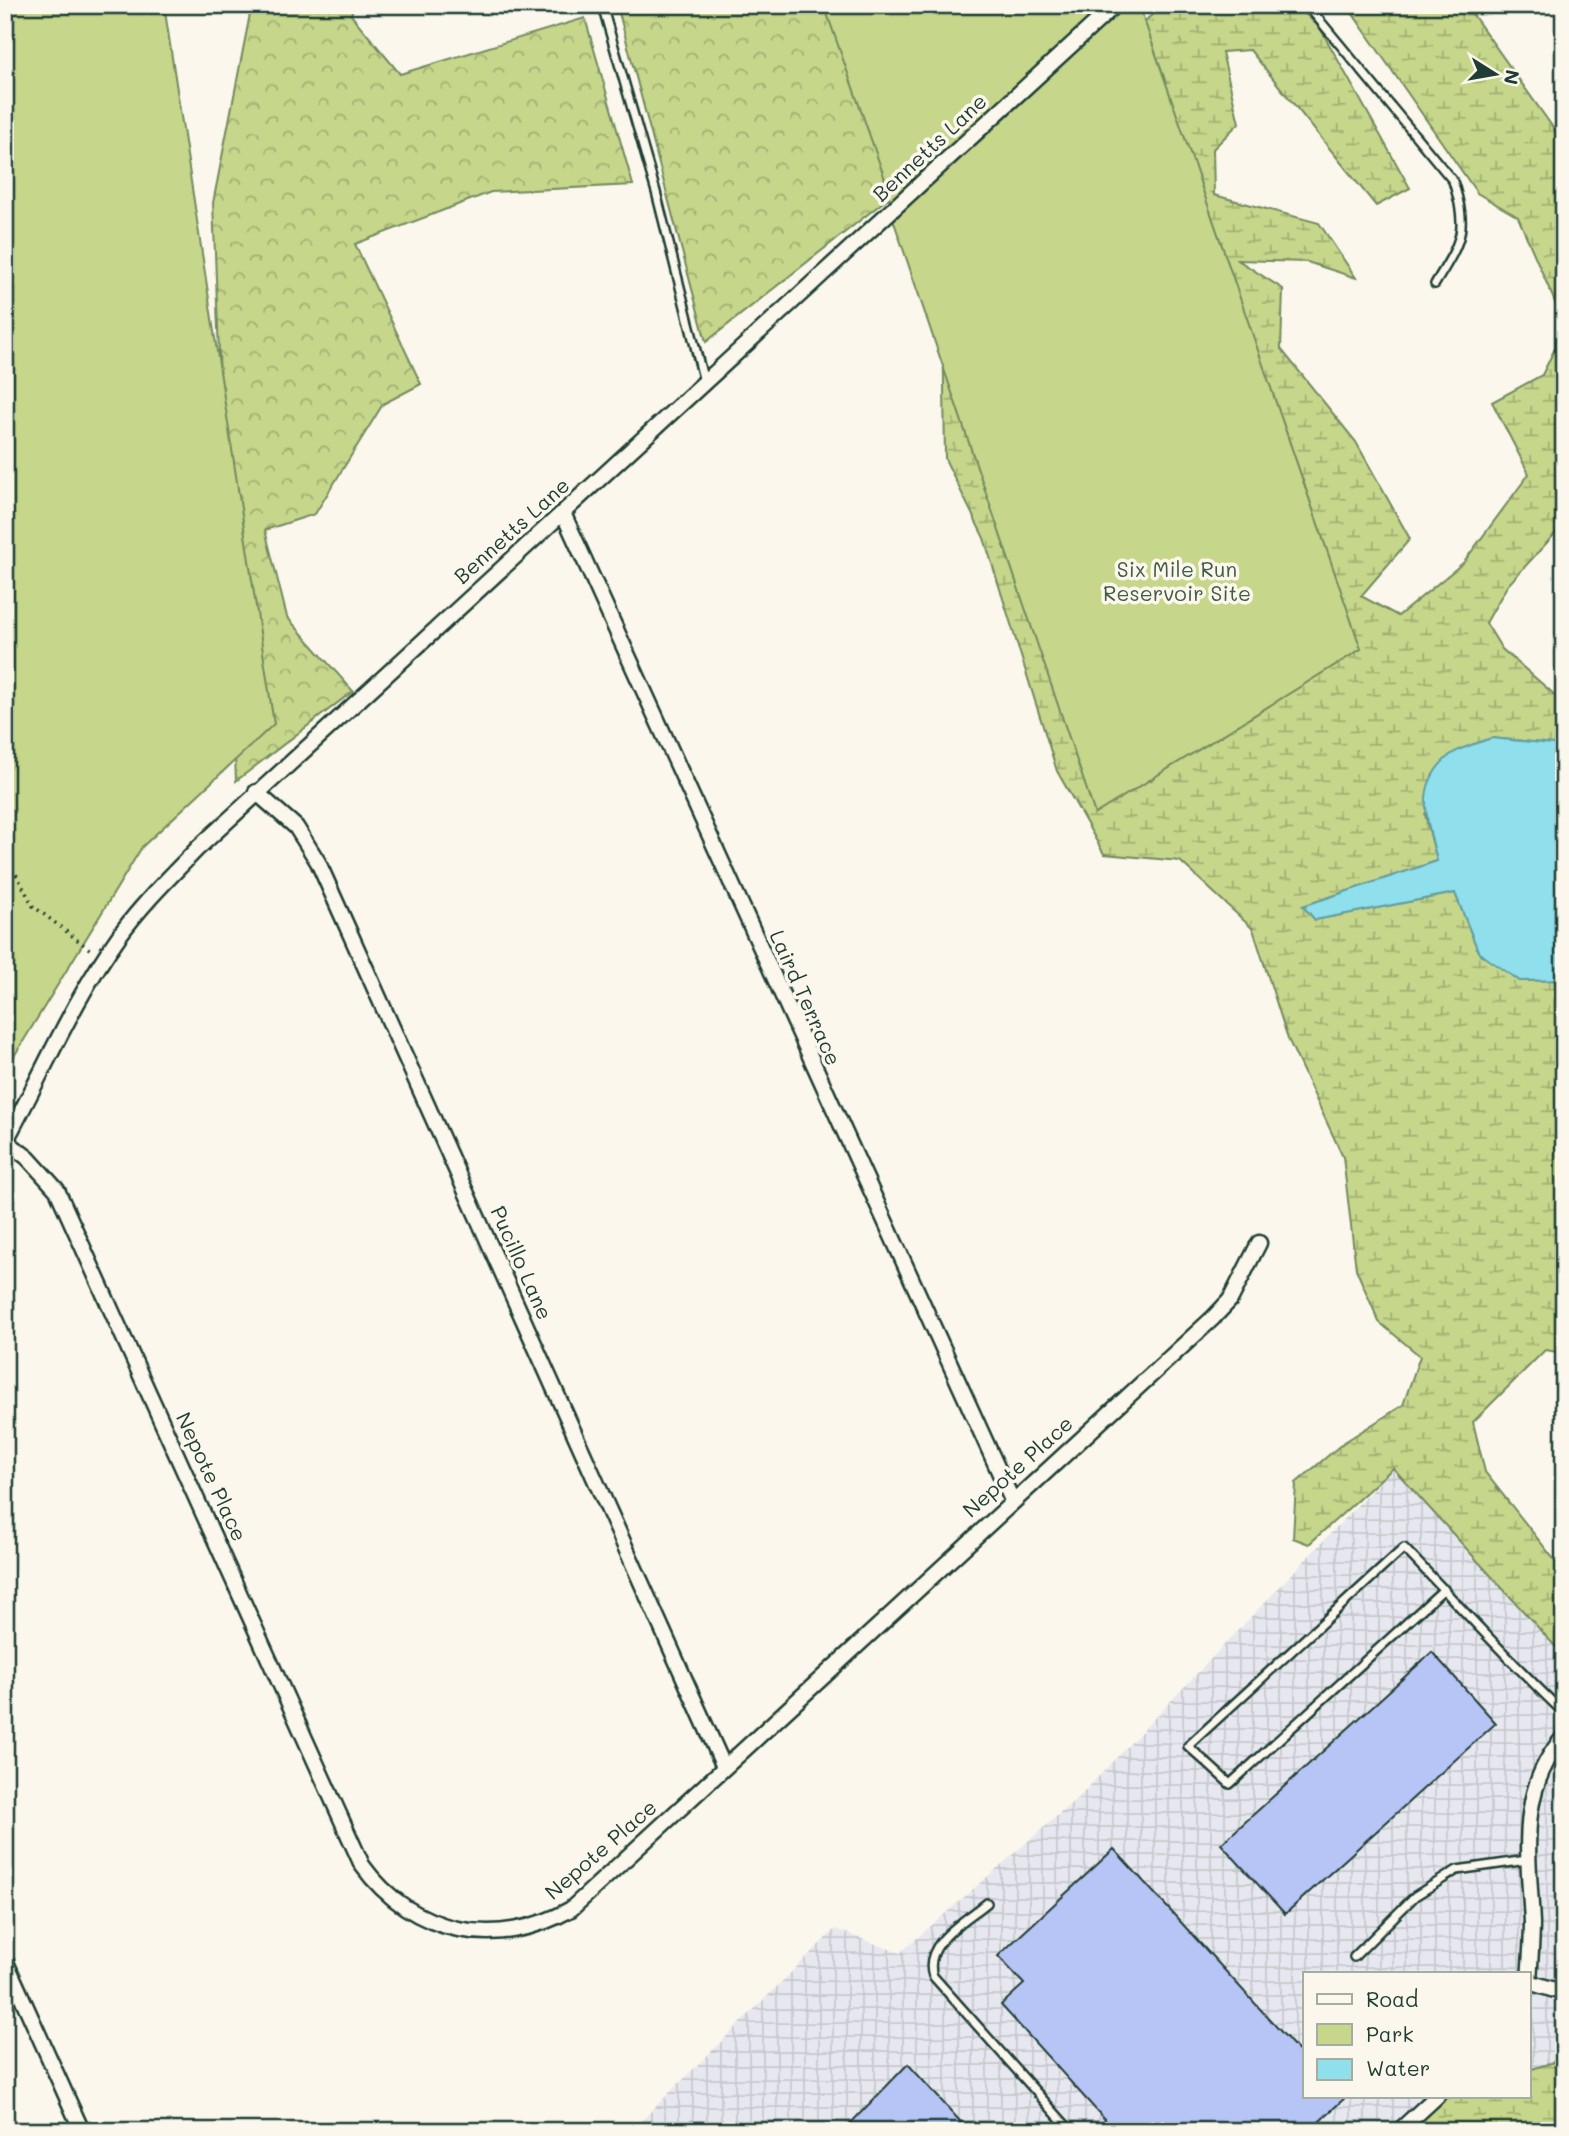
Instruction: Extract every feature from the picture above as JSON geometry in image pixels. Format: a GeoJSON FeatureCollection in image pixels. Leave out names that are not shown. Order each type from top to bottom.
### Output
{"type":"FeatureCollection","features":[{"type":"Feature","properties":{"kind":"street","name":"Bennetts Lane"},"geometry":{"type":"LineString","coordinates":[[6,1142],[84,988],[153,896],[256,792],[1115,5]]}},
{"type":"Feature","properties":{"kind":"street","name":"Laird Terrace"},"geometry":{"type":"LineString","coordinates":[[563,513],[1012,1500]]}},
{"type":"Feature","properties":{"kind":"street","name":"Pucillo Lane"},"geometry":{"type":"LineString","coordinates":[[256,792],[296,827],[317,862],[724,1768]]}},
{"type":"Feature","properties":{"kind":"street","name":"Nepote Place"},"geometry":{"type":"LineString","coordinates":[[6,1142],[28,1158],[57,1190],[362,1866],[378,1888],[438,1923],[468,1933],[503,1934],[529,1928],[571,1909],[1012,1500],[1213,1318],[1230,1300],[1259,1243]]}},
{"type":"Feature","properties":{"kind":"street"},"geometry":{"type":"LineString","coordinates":[[1530,1972],[1532,1926],[1526,1835],[1533,1796],[1547,1761],[1564,1737]]}},
{"type":"Feature","properties":{"kind":"street"},"geometry":{"type":"LineString","coordinates":[[5,1960],[82,2131]]}},
{"type":"Feature","properties":{"kind":"street"},"geometry":{"type":"LineString","coordinates":[[1530,1982],[1564,1993]]}},
{"type":"Feature","properties":{"kind":"street"},"geometry":{"type":"LineString","coordinates":[[1399,2131],[1435,2098]]}},
{"type":"Feature","properties":{"kind":"lane"},"geometry":{"type":"LineString","coordinates":[[602,5],[656,191],[704,383]]}},
{"type":"Feature","properties":{"kind":"lane"},"geometry":{"type":"LineString","coordinates":[[1307,5],[1453,181],[1463,213],[1459,244],[1435,284]]}},
{"type":"Feature","properties":{"kind":"lane"},"geometry":{"type":"LineString","coordinates":[[1444,1589],[1230,1784],[1188,1746],[1404,1548],[1444,1589],[1564,1713]]}},
{"type":"Feature","properties":{"kind":"lane"},"geometry":{"type":"LineString","coordinates":[[1354,1957],[1415,1896],[1457,1870],[1527,1860]]}},
{"type":"Feature","properties":{"kind":"lane"},"geometry":{"type":"LineString","coordinates":[[987,1903],[934,1948],[929,1967],[933,1976],[1071,2131]]}},
{"type":"Feature","properties":{"kind":"path"},"geometry":{"type":"LineString","coordinates":[[5,868],[14,870],[33,905],[103,960]]}},
{"type":"Feature","properties":{"kind":"shaded area"},"geometry":{"type":"Polygon","coordinates":[[[1393,1468],[1564,1656],[1564,2131],[631,2131],[835,1929],[900,1953],[1080,1796],[1393,1468]]]}},
{"type":"Feature","properties":{"kind":"green space"},"geometry":{"type":"Polygon","coordinates":[[[5,5],[164,5],[274,724],[142,847],[5,1071],[5,5]]]}},
{"type":"Feature","properties":{"kind":"green space"},"geometry":{"type":"Polygon","coordinates":[[[246,5],[354,5],[351,15],[400,74],[585,18],[633,185],[491,192],[355,244],[421,384],[383,404],[315,514],[265,530],[287,617],[353,691],[236,781],[213,203],[250,14],[246,5]]]}},
{"type":"Feature","properties":{"kind":"green space"},"geometry":{"type":"Polygon","coordinates":[[[617,5],[1093,5],[906,184],[706,342],[617,5]]]}},
{"type":"Feature","properties":{"kind":"green space","name":"Six Mile Run Reservoir Site"},"geometry":{"type":"Polygon","coordinates":[[[824,5],[1139,5],[1361,649],[1095,814],[894,222],[886,182],[824,5]]]}},
{"type":"Feature","properties":{"kind":"green space"},"geometry":{"type":"Polygon","coordinates":[[[1163,5],[1296,5],[1320,28],[1410,188],[1376,206],[1250,50],[1222,52],[1239,123],[1213,149],[1214,195],[1319,223],[1356,278],[1307,262],[1238,260],[1283,289],[1281,349],[1356,442],[1410,539],[1361,596],[1398,616],[1463,563],[1529,474],[1492,402],[1542,375],[1564,330],[1564,524],[1507,586],[1486,623],[1502,649],[1564,703],[1564,745],[1491,738],[1425,814],[1437,861],[1303,906],[1315,920],[1455,893],[1479,953],[1520,981],[1564,980],[1564,1353],[1545,1350],[1473,1422],[1485,1472],[1564,1572],[1564,1656],[1393,1468],[1309,1544],[1293,1538],[1296,1483],[1343,1443],[1403,1405],[1420,1356],[1379,1322],[1356,1269],[1343,1157],[1288,1039],[1253,929],[1180,861],[1104,854],[1057,771],[984,538],[945,459],[943,309],[1001,148],[1163,5]]]}},
{"type":"Feature","properties":{"kind":"green space"},"geometry":{"type":"Polygon","coordinates":[[[1360,5],[1466,5],[1564,143],[1564,323],[1518,217],[1477,193],[1350,10],[1360,5]]]}},
{"type":"Feature","properties":{"kind":"green space"},"geometry":{"type":"Polygon","coordinates":[[[1564,1866],[1564,2131],[1406,2131],[1437,2101],[1447,2098],[1530,2098],[1530,2070],[1563,2059],[1559,1880],[1564,1866]]]}},
{"type":"Feature","properties":{"kind":"water"},"geometry":{"type":"Polygon","coordinates":[[[1491,738],[1564,745],[1564,980],[1520,981],[1479,953],[1455,893],[1315,920],[1303,906],[1437,861],[1426,805],[1431,779],[1438,767],[1454,752],[1491,738]]]}},
{"type":"Feature","properties":{"kind":"building"},"geometry":{"type":"Polygon","coordinates":[[[1432,1652],[1496,1723],[1285,1914],[1221,1844],[1432,1652]]]}},
{"type":"Feature","properties":{"kind":"building"},"geometry":{"type":"Polygon","coordinates":[[[1114,1849],[1303,2056],[1303,2098],[1345,2098],[1309,2131],[1115,2131],[1001,2005],[1024,1984],[998,1956],[1114,1849]]]}},
{"type":"Feature","properties":{"kind":"building"},"geometry":{"type":"Polygon","coordinates":[[[908,2064],[969,2131],[843,2131],[908,2064]]]}}]}
